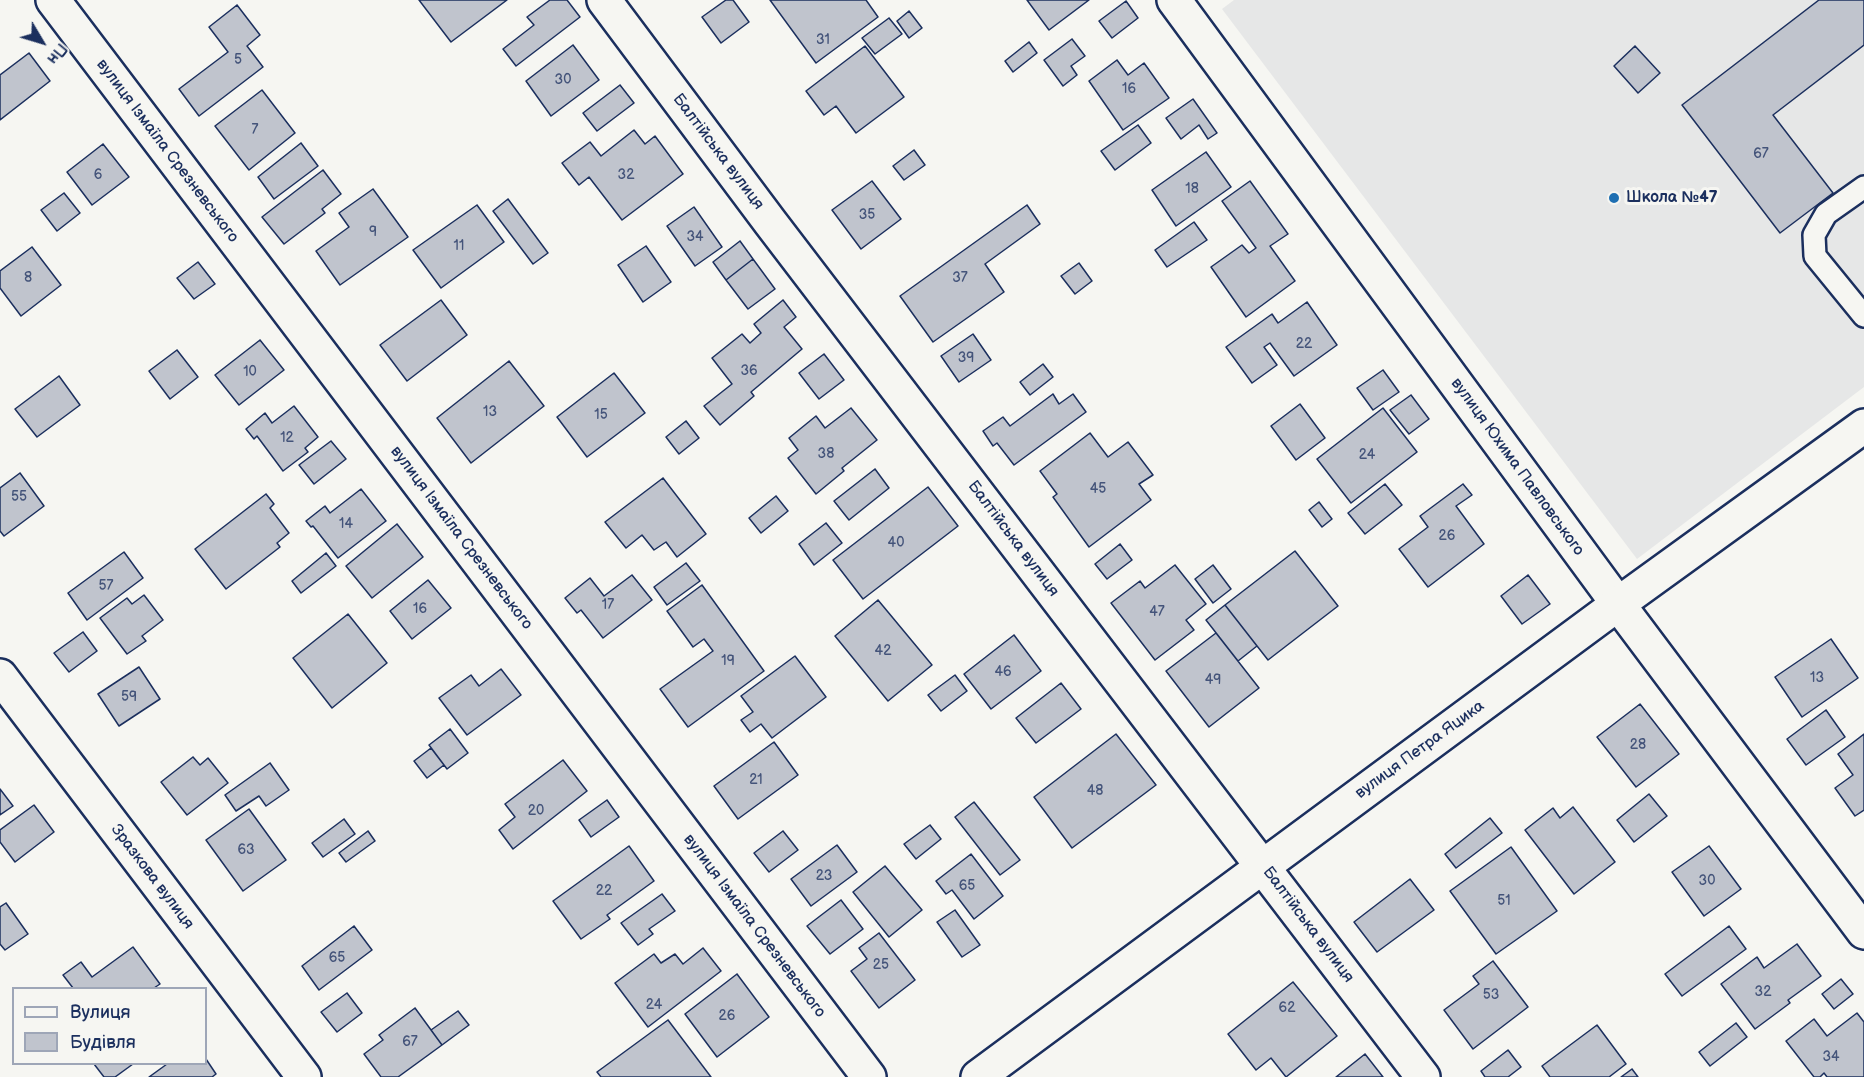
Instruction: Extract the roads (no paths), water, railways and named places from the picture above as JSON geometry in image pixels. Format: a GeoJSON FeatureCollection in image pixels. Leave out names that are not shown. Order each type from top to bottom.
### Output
{"type":"FeatureCollection","features":[{"type":"Feature","properties":{"kind":"street","name":"вулиця Ізмаїла Срезневського"},"geometry":{"type":"LineString","coordinates":[[53,0],[869,1077]]}},
{"type":"Feature","properties":{"kind":"street","name":"Балтійська вулиця"},"geometry":{"type":"LineString","coordinates":[[604,0],[770,222],[1423,1077]]}},
{"type":"Feature","properties":{"kind":"street","name":"вулиця Юхима Павловського"},"geometry":{"type":"LineString","coordinates":[[1174,0],[1618,604],[1864,932]]}},
{"type":"Feature","properties":{"kind":"street","name":"вулиця Петра Яцика"},"geometry":{"type":"LineString","coordinates":[[978,1077],[1618,604],[1864,426]]}},
{"type":"Feature","properties":{"kind":"street","name":"Зразкова вулиця"},"geometry":{"type":"LineString","coordinates":[[0,676],[304,1077]]}},
{"type":"Feature","properties":{"kind":"lane"},"geometry":{"type":"LineString","coordinates":[[1864,187],[1826,214],[1814,235],[1815,256],[1864,316]]}},
{"type":"Feature","properties":{"kind":"place","name":"Школа №47"},"geometry":{"type":"Point","coordinates":[1614,198]}}]}
